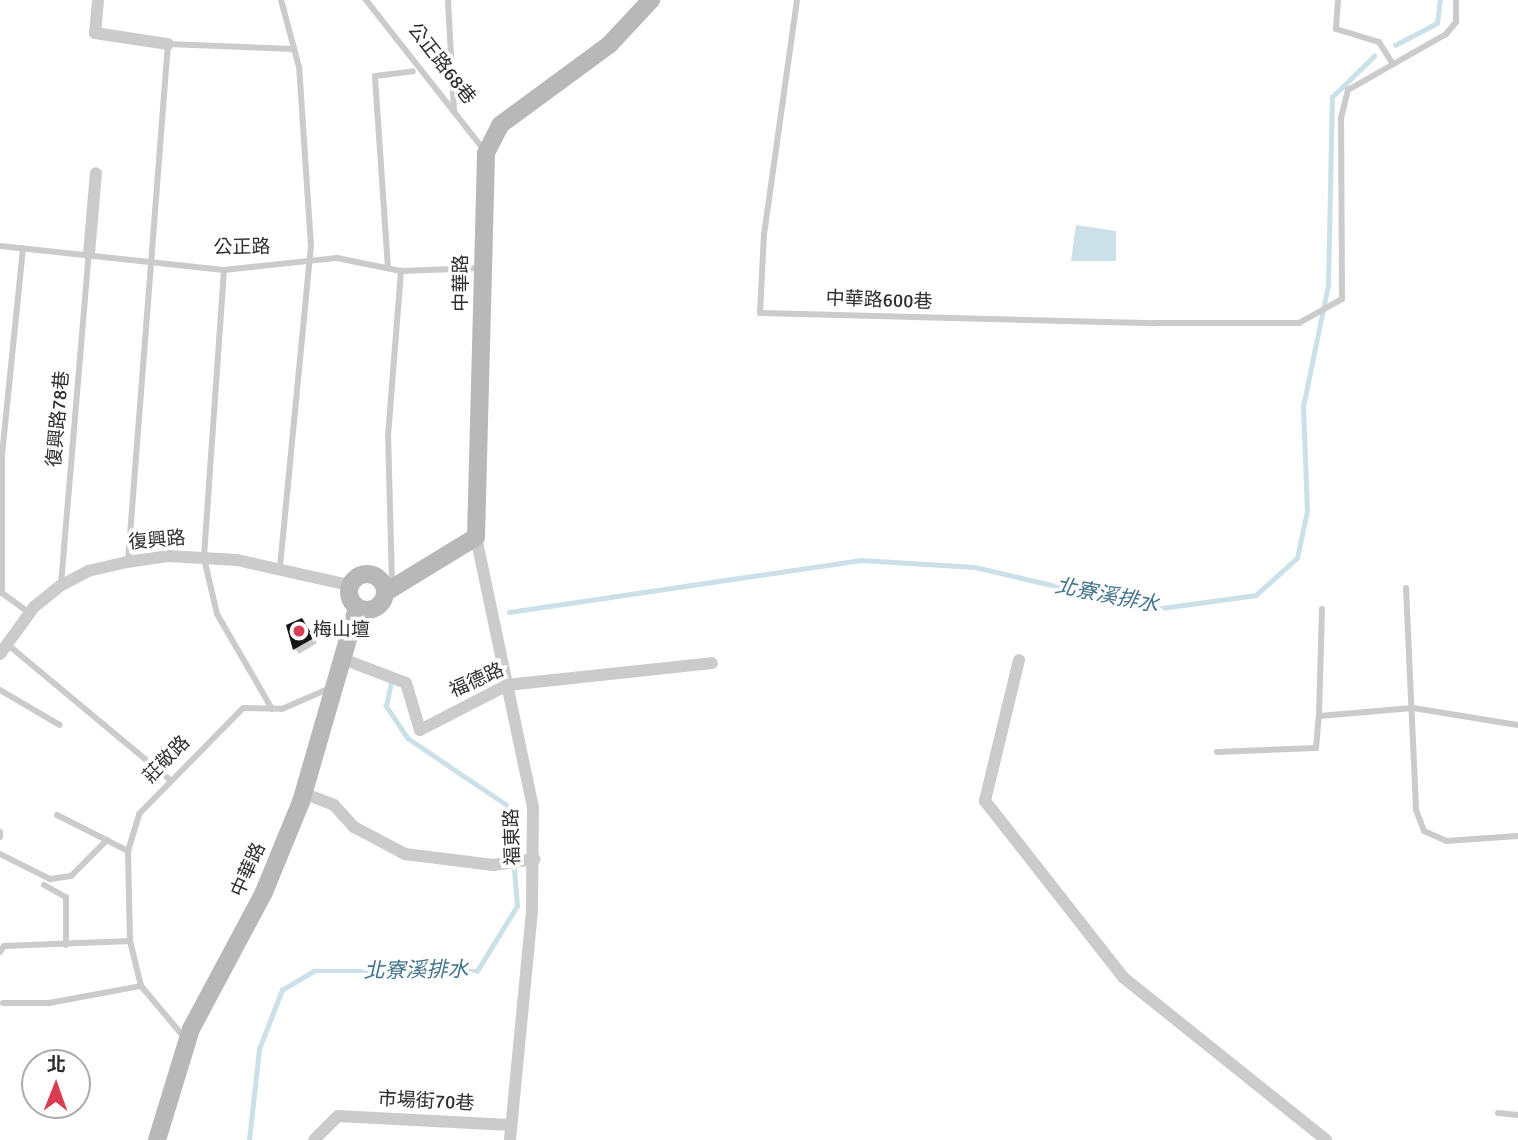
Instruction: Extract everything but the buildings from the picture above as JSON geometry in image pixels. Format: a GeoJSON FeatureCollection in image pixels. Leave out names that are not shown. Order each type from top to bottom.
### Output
{"type":"FeatureCollection","features":[{"type":"Feature","properties":{"kind":"street"},"geometry":{"type":"LineString","coordinates":[[98,0],[95,33],[168,44]]}},
{"type":"Feature","properties":{"kind":"street","name":"中華路"},"geometry":{"type":"LineString","coordinates":[[476,537],[486,153],[500,125],[609,45],[651,0]]}},
{"type":"Feature","properties":{"kind":"street"},"geometry":{"type":"LineString","coordinates":[[89,254],[96,173]]}},
{"type":"Feature","properties":{"kind":"street"},"geometry":{"type":"LineString","coordinates":[[389,591],[373,575],[359,575],[349,585],[358,608],[379,607],[389,591],[476,537]]}},
{"type":"Feature","properties":{"kind":"street","name":"福東路"},"geometry":{"type":"LineString","coordinates":[[476,537],[533,808],[535,859],[510,1140]]}},
{"type":"Feature","properties":{"kind":"street","name":"復興路"},"geometry":{"type":"LineString","coordinates":[[4,649],[30,613],[60,586],[88,571],[127,562],[204,558],[281,567],[349,585]]}},
{"type":"Feature","properties":{"kind":"street","name":"中華路"},"geometry":{"type":"LineString","coordinates":[[157,1140],[188,1041],[264,892],[303,793],[358,608]]}},
{"type":"Feature","properties":{"kind":"street","name":"福德路"},"geometry":{"type":"LineString","coordinates":[[342,659],[406,683],[420,730],[507,685],[712,663]]}},
{"type":"Feature","properties":{"kind":"street"},"geometry":{"type":"LineString","coordinates":[[1019,660],[985,802],[1124,978],[1326,1140]]}},
{"type":"Feature","properties":{"kind":"street"},"geometry":{"type":"LineString","coordinates":[[303,793],[334,805],[354,827],[405,854],[506,863],[535,859]]}},
{"type":"Feature","properties":{"kind":"street","name":"市場街70巷"},"geometry":{"type":"LineString","coordinates":[[314,1140],[338,1116],[511,1125]]}},
{"type":"Feature","properties":{"kind":"lane"},"geometry":{"type":"LineString","coordinates":[[281,0],[294,50],[311,261],[281,567]]}},
{"type":"Feature","properties":{"kind":"lane","name":"公正路68巷"},"geometry":{"type":"LineString","coordinates":[[366,0],[486,153]]}},
{"type":"Feature","properties":{"kind":"lane"},"geometry":{"type":"LineString","coordinates":[[448,0],[454,112]]}},
{"type":"Feature","properties":{"kind":"lane","name":"中華路600巷"},"geometry":{"type":"LineString","coordinates":[[797,0],[764,234],[760,313],[1024,322],[1312,318],[1323,314],[1342,299],[1342,104],[1348,90],[1392,63]]}},
{"type":"Feature","properties":{"kind":"lane"},"geometry":{"type":"LineString","coordinates":[[1338,0],[1336,29],[1379,41],[1392,63],[1446,34],[1456,22],[1456,0]]}},
{"type":"Feature","properties":{"kind":"lane"},"geometry":{"type":"LineString","coordinates":[[127,562],[168,44],[294,50]]}},
{"type":"Feature","properties":{"kind":"lane"},"geometry":{"type":"LineString","coordinates":[[388,268],[375,76],[413,71]]}},
{"type":"Feature","properties":{"kind":"lane","name":"公正路"},"geometry":{"type":"LineString","coordinates":[[0,246],[224,270],[337,258],[401,271],[484,268]]}},
{"type":"Feature","properties":{"kind":"lane"},"geometry":{"type":"LineString","coordinates":[[23,248],[1,456],[2,593],[30,613]]}},
{"type":"Feature","properties":{"kind":"lane","name":"復興路78巷"},"geometry":{"type":"LineString","coordinates":[[60,586],[89,254]]}},
{"type":"Feature","properties":{"kind":"lane"},"geometry":{"type":"LineString","coordinates":[[224,270],[204,558],[217,614],[272,709]]}},
{"type":"Feature","properties":{"kind":"lane"},"geometry":{"type":"LineString","coordinates":[[389,591],[388,436],[401,271]]}},
{"type":"Feature","properties":{"kind":"lane"},"geometry":{"type":"LineString","coordinates":[[1406,589],[1416,810],[1424,831],[1446,842],[1518,836]]}},
{"type":"Feature","properties":{"kind":"lane"},"geometry":{"type":"LineString","coordinates":[[1217,752],[1315,748],[1320,716],[1322,609]]}},
{"type":"Feature","properties":{"kind":"lane"},"geometry":{"type":"LineString","coordinates":[[4,649],[169,779]]}},
{"type":"Feature","properties":{"kind":"lane","name":"莊敬路"},"geometry":{"type":"LineString","coordinates":[[141,986],[130,941],[128,851],[139,814],[169,779],[243,708],[272,709],[334,687]]}},
{"type":"Feature","properties":{"kind":"lane"},"geometry":{"type":"LineString","coordinates":[[0,690],[60,725]]}},
{"type":"Feature","properties":{"kind":"lane"},"geometry":{"type":"LineString","coordinates":[[1320,716],[1413,708],[1518,725]]}},
{"type":"Feature","properties":{"kind":"lane"},"geometry":{"type":"LineString","coordinates":[[57,815],[128,851]]}},
{"type":"Feature","properties":{"kind":"lane"},"geometry":{"type":"LineString","coordinates":[[0,854],[50,879],[71,876],[107,840]]}},
{"type":"Feature","properties":{"kind":"lane"},"geometry":{"type":"LineString","coordinates":[[44,885],[66,897],[66,944]]}},
{"type":"Feature","properties":{"kind":"lane"},"geometry":{"type":"LineString","coordinates":[[0,952],[4,946],[130,941]]}},
{"type":"Feature","properties":{"kind":"lane"},"geometry":{"type":"LineString","coordinates":[[3,1003],[84,999],[141,986],[188,1041]]}},
{"type":"Feature","properties":{"kind":"lane"},"geometry":{"type":"LineString","coordinates":[[1498,1113],[1518,1115]]}},
{"type":"Feature","properties":{"kind":"water"},"geometry":{"type":"Polygon","coordinates":[[[1076,225],[1116,231],[1116,261],[1071,261],[1076,225]]]}},
{"type":"Feature","properties":{"kind":"waterway","name":"北寮溪排水"},"geometry":{"type":"LineString","coordinates":[[1395,45],[1437,23],[1440,0]]}},
{"type":"Feature","properties":{"kind":"waterway","name":"北寮溪排水"},"geometry":{"type":"LineString","coordinates":[[509,612],[861,560],[975,567],[1154,609],[1256,595],[1297,558],[1307,511],[1303,407],[1328,285],[1332,97],[1374,56]]}},
{"type":"Feature","properties":{"kind":"waterway","name":"北寮溪排水"},"geometry":{"type":"LineString","coordinates":[[249,1140],[259,1049],[282,990],[314,971],[477,971],[517,906],[509,807],[408,739],[386,706],[391,683]]}},
{"type":"Feature","properties":{"kind":"place","name":"梅山壇"},"geometry":{"type":"Point","coordinates":[299,631]}}]}
